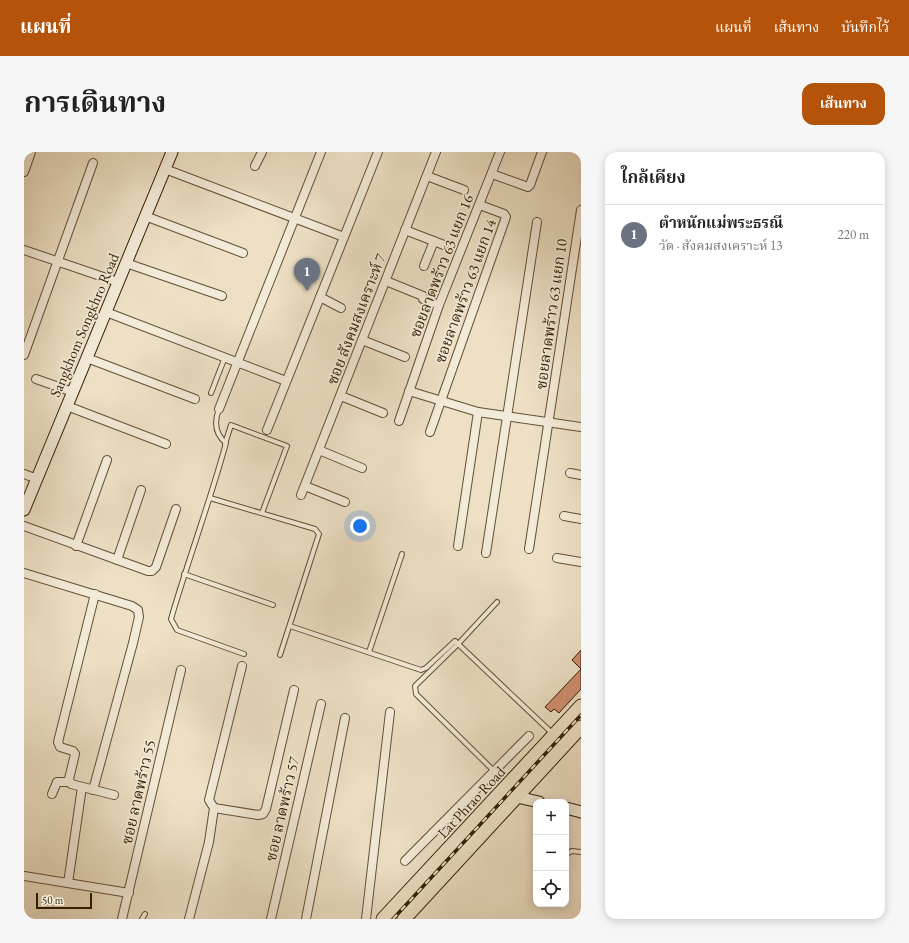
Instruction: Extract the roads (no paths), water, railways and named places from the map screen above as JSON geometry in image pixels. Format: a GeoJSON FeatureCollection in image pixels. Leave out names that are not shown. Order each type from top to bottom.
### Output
{"type":"FeatureCollection","features":[{"type":"Feature","properties":{"kind":"main road","name":"Sangkhom Songkhro Road"},"geometry":{"type":"LineString","coordinates":[[24,510],[172,152]]}},
{"type":"Feature","properties":{"kind":"main road","name":"Lat Phrao Road"},"geometry":{"type":"LineString","coordinates":[[384,919],[581,706]]}},
{"type":"Feature","properties":{"kind":"main road","name":"Lat Phrao Road"},"geometry":{"type":"LineString","coordinates":[[404,919],[580,731]]}},
{"type":"Feature","properties":{"kind":"main road"},"geometry":{"type":"LineString","coordinates":[[505,788],[517,797],[533,801]]}},
{"type":"Feature","properties":{"kind":"main road"},"geometry":{"type":"LineString","coordinates":[[569,809],[581,812]]}},
{"type":"Feature","properties":{"kind":"street"},"geometry":{"type":"LineString","coordinates":[[24,172],[31,152]]}},
{"type":"Feature","properties":{"kind":"street"},"geometry":{"type":"LineString","coordinates":[[255,166],[262,152]]}},
{"type":"Feature","properties":{"kind":"street"},"geometry":{"type":"LineString","coordinates":[[219,409],[239,362],[259,305],[321,152]]}},
{"type":"Feature","properties":{"kind":"street"},"geometry":{"type":"LineString","coordinates":[[267,430],[378,152]]}},
{"type":"Feature","properties":{"kind":"street","name":"ซอย สังคมสงเคราะห์ 7"},"geometry":{"type":"LineString","coordinates":[[301,495],[436,152]]}},
{"type":"Feature","properties":{"kind":"street","name":"ซอยลาดพร้าว 63 แยก 16"},"geometry":{"type":"LineString","coordinates":[[399,421],[439,305],[500,152]]}},
{"type":"Feature","properties":{"kind":"street"},"geometry":{"type":"LineString","coordinates":[[492,174],[528,187],[542,152]]}},
{"type":"Feature","properties":{"kind":"street"},"geometry":{"type":"LineString","coordinates":[[24,353],[93,163]]}},
{"type":"Feature","properties":{"kind":"street"},"geometry":{"type":"LineString","coordinates":[[165,169],[344,237]]}},
{"type":"Feature","properties":{"kind":"street"},"geometry":{"type":"LineString","coordinates":[[427,176],[464,190]]}},
{"type":"Feature","properties":{"kind":"street","name":"ซอยลาดพร้าว 63 แยก 14"},"geometry":{"type":"LineString","coordinates":[[440,402],[506,217],[504,214],[480,205]]}},
{"type":"Feature","properties":{"kind":"street","name":"ซอยลาดพร้าว 63 แยก 10"},"geometry":{"type":"LineString","coordinates":[[529,549],[550,422],[581,210]]}},
{"type":"Feature","properties":{"kind":"street"},"geometry":{"type":"LineString","coordinates":[[145,216],[243,253]]}},
{"type":"Feature","properties":{"kind":"street"},"geometry":{"type":"LineString","coordinates":[[486,553],[506,415],[538,222]]}},
{"type":"Feature","properties":{"kind":"street"},"geometry":{"type":"LineString","coordinates":[[406,230],[444,245]]}},
{"type":"Feature","properties":{"kind":"street"},"geometry":{"type":"LineString","coordinates":[[424,266],[434,241]]}},
{"type":"Feature","properties":{"kind":"street"},"geometry":{"type":"LineString","coordinates":[[24,250],[118,282]]}},
{"type":"Feature","properties":{"kind":"street"},"geometry":{"type":"LineString","coordinates":[[126,263],[222,296]]}},
{"type":"Feature","properties":{"kind":"street"},"geometry":{"type":"LineString","coordinates":[[386,281],[424,296],[423,299],[439,305]]}},
{"type":"Feature","properties":{"kind":"street"},"geometry":{"type":"LineString","coordinates":[[320,297],[341,308]]}},
{"type":"Feature","properties":{"kind":"street"},"geometry":{"type":"LineString","coordinates":[[106,312],[286,381]]}},
{"type":"Feature","properties":{"kind":"street"},"geometry":{"type":"LineString","coordinates":[[362,340],[405,357]]}},
{"type":"Feature","properties":{"kind":"street"},"geometry":{"type":"LineString","coordinates":[[87,358],[195,399]]}},
{"type":"Feature","properties":{"kind":"street"},"geometry":{"type":"LineString","coordinates":[[36,379],[73,392]]}},
{"type":"Feature","properties":{"kind":"street"},"geometry":{"type":"LineString","coordinates":[[409,391],[440,402],[478,412],[506,415],[581,428]]}},
{"type":"Feature","properties":{"kind":"street"},"geometry":{"type":"LineString","coordinates":[[341,396],[383,413]]}},
{"type":"Feature","properties":{"kind":"street"},"geometry":{"type":"LineString","coordinates":[[430,432],[440,402]]}},
{"type":"Feature","properties":{"kind":"street"},"geometry":{"type":"LineString","coordinates":[[67,406],[166,444]]}},
{"type":"Feature","properties":{"kind":"street"},"geometry":{"type":"LineString","coordinates":[[458,546],[478,412]]}},
{"type":"Feature","properties":{"kind":"street"},"geometry":{"type":"LineString","coordinates":[[320,450],[362,468]]}},
{"type":"Feature","properties":{"kind":"street"},"geometry":{"type":"LineString","coordinates":[[76,546],[107,460]]}},
{"type":"Feature","properties":{"kind":"street"},"geometry":{"type":"LineString","coordinates":[[570,473],[581,475]]}},
{"type":"Feature","properties":{"kind":"street"},"geometry":{"type":"LineString","coordinates":[[24,474],[37,479]]}},
{"type":"Feature","properties":{"kind":"street"},"geometry":{"type":"LineString","coordinates":[[305,486],[345,502]]}},
{"type":"Feature","properties":{"kind":"street"},"geometry":{"type":"LineString","coordinates":[[117,560],[141,490]]}},
{"type":"Feature","properties":{"kind":"street"},"geometry":{"type":"LineString","coordinates":[[24,526],[76,546],[152,571],[156,567],[176,509]]}},
{"type":"Feature","properties":{"kind":"street"},"geometry":{"type":"LineString","coordinates":[[564,516],[581,519]]}},
{"type":"Feature","properties":{"kind":"street"},"geometry":{"type":"LineString","coordinates":[[557,558],[581,562]]}},
{"type":"Feature","properties":{"kind":"street"},"geometry":{"type":"LineString","coordinates":[[24,573],[132,606],[138,610],[139,616],[93,790]]}},
{"type":"Feature","properties":{"kind":"street"},"geometry":{"type":"LineString","coordinates":[[69,782],[75,754],[73,751],[60,747],[58,742],[95,594]]}},
{"type":"Feature","properties":{"kind":"street"},"geometry":{"type":"LineString","coordinates":[[189,919],[209,842],[214,808],[209,800],[242,666]]}},
{"type":"Feature","properties":{"kind":"street","name":"ซอย ลาดพร้าว 55"},"geometry":{"type":"LineString","coordinates":[[122,919],[181,670]]}},
{"type":"Feature","properties":{"kind":"street","name":"ซอย ลาดพร้าว 57"},"geometry":{"type":"LineString","coordinates":[[214,808],[258,815],[263,814],[266,809],[294,690]]}},
{"type":"Feature","properties":{"kind":"street","name":"ซอย ลาดพร้าว 57"},"geometry":{"type":"LineString","coordinates":[[271,919],[321,704]]}},
{"type":"Feature","properties":{"kind":"street"},"geometry":{"type":"LineString","coordinates":[[366,919],[390,712]]}},
{"type":"Feature","properties":{"kind":"street"},"geometry":{"type":"LineString","coordinates":[[306,919],[345,718]]}},
{"type":"Feature","properties":{"kind":"street"},"geometry":{"type":"LineString","coordinates":[[405,861],[529,736]]}},
{"type":"Feature","properties":{"kind":"street"},"geometry":{"type":"LineString","coordinates":[[52,794],[57,782],[69,782],[114,795]]}},
{"type":"Feature","properties":{"kind":"street"},"geometry":{"type":"LineString","coordinates":[[68,883],[82,787]]}},
{"type":"Feature","properties":{"kind":"street"},"geometry":{"type":"LineString","coordinates":[[24,876],[129,893]]}},
{"type":"Feature","properties":{"kind":"lane"},"geometry":{"type":"LineString","coordinates":[[211,393],[225,357]]}},
{"type":"Feature","properties":{"kind":"lane"},"geometry":{"type":"LineString","coordinates":[[219,409],[215,422],[220,436],[225,444]]}},
{"type":"Feature","properties":{"kind":"lane"},"geometry":{"type":"LineString","coordinates":[[244,654],[177,630],[171,619],[232,424],[286,446],[262,513]]}},
{"type":"Feature","properties":{"kind":"lane"},"geometry":{"type":"LineString","coordinates":[[210,498],[315,529],[319,534],[280,655]]}},
{"type":"Feature","properties":{"kind":"lane"},"geometry":{"type":"LineString","coordinates":[[369,652],[402,554]]}},
{"type":"Feature","properties":{"kind":"lane"},"geometry":{"type":"LineString","coordinates":[[184,574],[273,605]]}},
{"type":"Feature","properties":{"kind":"lane"},"geometry":{"type":"LineString","coordinates":[[494,771],[416,694],[414,690],[415,686],[459,643],[497,602]]}},
{"type":"Feature","properties":{"kind":"lane"},"geometry":{"type":"LineString","coordinates":[[290,626],[421,670],[426,668],[453,641],[459,643],[554,735]]}},
{"type":"Feature","properties":{"kind":"lane"},"geometry":{"type":"LineString","coordinates":[[569,853],[581,852]]}},
{"type":"Feature","properties":{"kind":"lane"},"geometry":{"type":"LineString","coordinates":[[142,919],[145,914]]}},
{"type":"Feature","properties":{"kind":"railway"},"geometry":{"type":"LineString","coordinates":[[393,919],[581,715]]}},
{"type":"Feature","properties":{"kind":"place","name":"ตำหนักแม่พระธรณี"},"geometry":{"type":"Point","coordinates":[307,291]}}]}
